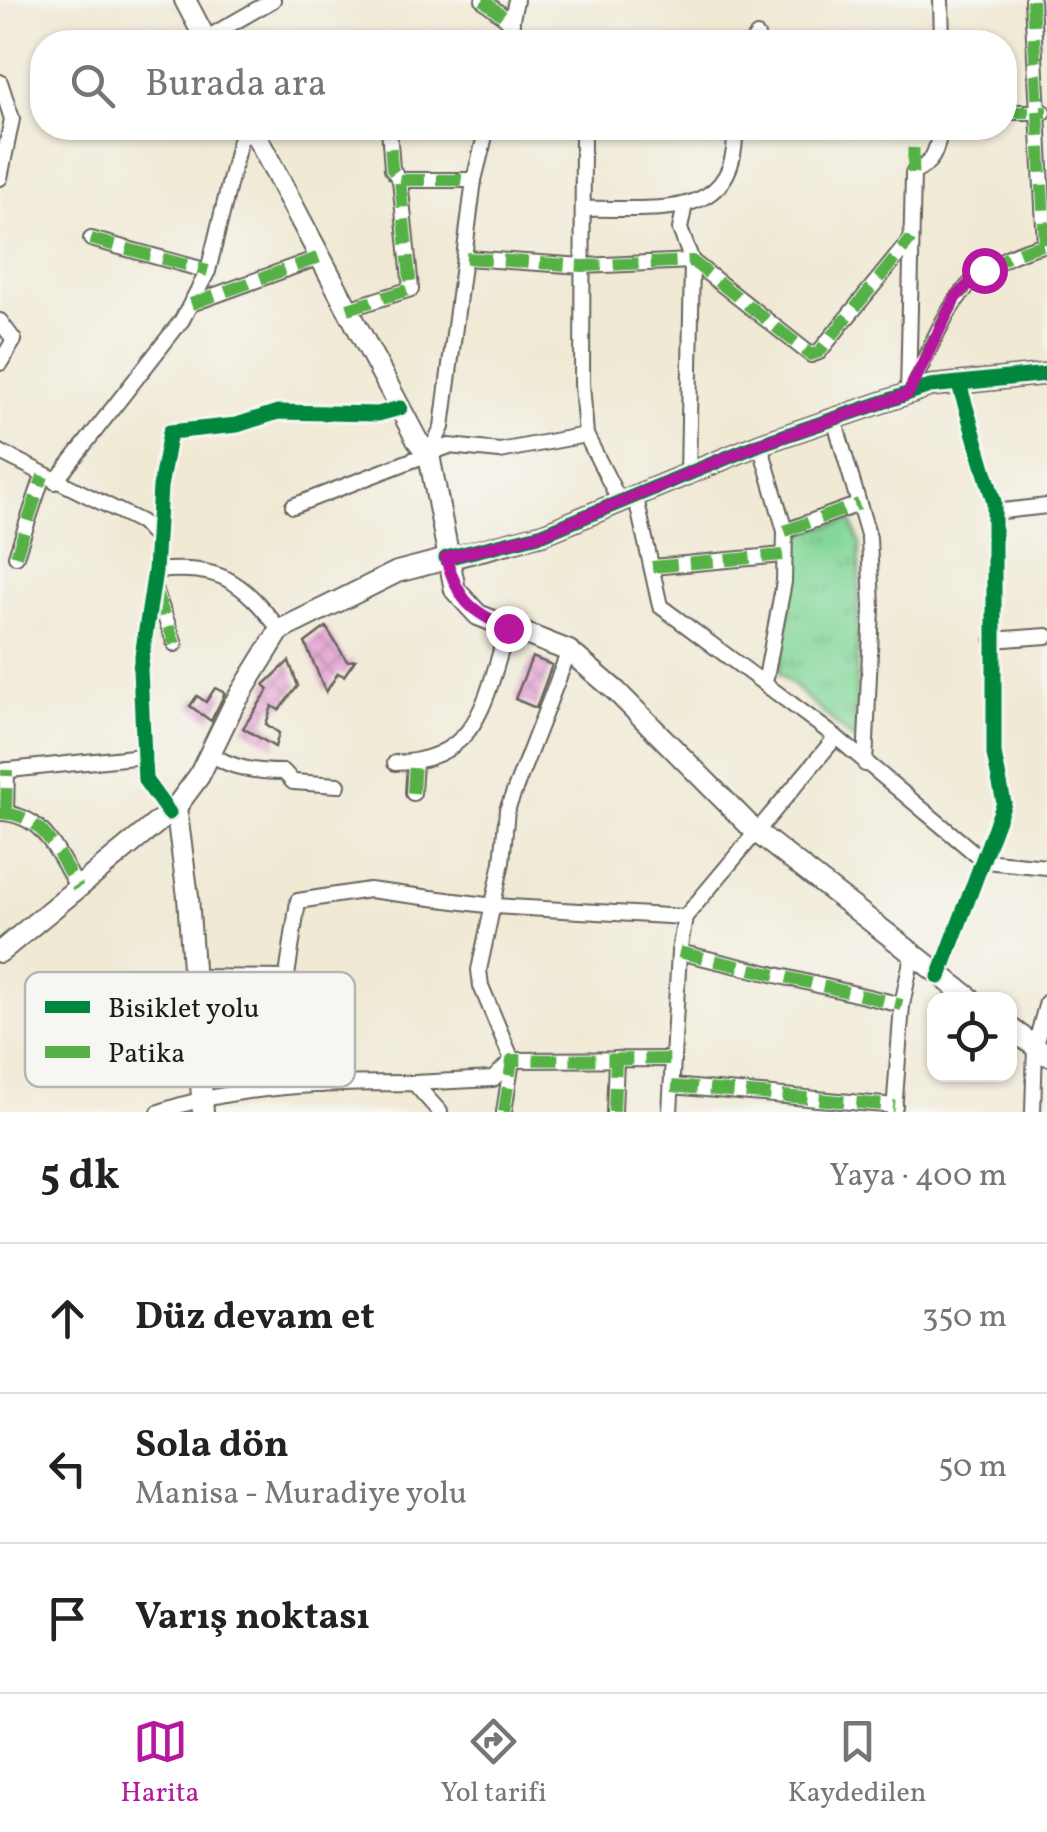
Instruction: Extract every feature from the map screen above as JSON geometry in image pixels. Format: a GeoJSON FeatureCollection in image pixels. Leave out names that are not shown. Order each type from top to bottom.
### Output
{"type":"FeatureCollection","features":[{"type":"Feature","properties":{"kind":"main road"},"geometry":{"type":"LineString","coordinates":[[185,0],[200,30]]}},
{"type":"Feature","properties":{"kind":"main road"},"geometry":{"type":"LineString","coordinates":[[259,140],[400,408],[429,454],[455,590],[478,615],[569,651],[616,691],[755,831],[959,992]]}},
{"type":"Feature","properties":{"kind":"main road"},"geometry":{"type":"LineString","coordinates":[[0,952],[173,810],[280,630],[397,572],[543,534],[760,444],[908,394],[1047,374]]}},
{"type":"Feature","properties":{"kind":"main road"},"geometry":{"type":"LineString","coordinates":[[173,810],[193,972]]}},
{"type":"Feature","properties":{"kind":"main road"},"geometry":{"type":"LineString","coordinates":[[1017,1033],[1041,1051]]}},
{"type":"Feature","properties":{"kind":"street"},"geometry":{"type":"LineString","coordinates":[[224,30],[273,0]]}},
{"type":"Feature","properties":{"kind":"street"},"geometry":{"type":"LineString","coordinates":[[483,0],[512,23]]}},
{"type":"Feature","properties":{"kind":"street"},"geometry":{"type":"LineString","coordinates":[[510,30],[516,0]]}},
{"type":"Feature","properties":{"kind":"street"},"geometry":{"type":"LineString","coordinates":[[942,0],[942,30]]}},
{"type":"Feature","properties":{"kind":"street"},"geometry":{"type":"LineString","coordinates":[[908,394],[955,298],[996,260],[1046,244],[1042,112],[1032,0]]}},
{"type":"Feature","properties":{"kind":"street"},"geometry":{"type":"LineString","coordinates":[[0,82],[12,119],[0,178]]}},
{"type":"Feature","properties":{"kind":"street"},"geometry":{"type":"LineString","coordinates":[[16,556],[49,479],[191,304],[208,271],[240,140]]}},
{"type":"Feature","properties":{"kind":"street"},"geometry":{"type":"LineString","coordinates":[[348,308],[411,288],[400,180],[392,169],[390,140]]}},
{"type":"Feature","properties":{"kind":"street"},"geometry":{"type":"LineString","coordinates":[[429,454],[442,427],[474,180],[483,140]]}},
{"type":"Feature","properties":{"kind":"street"},"geometry":{"type":"LineString","coordinates":[[583,140],[586,434],[628,501],[652,568],[660,606],[836,737],[984,861],[1047,867]]}},
{"type":"Feature","properties":{"kind":"street"},"geometry":{"type":"LineString","coordinates":[[583,209],[684,209],[718,189],[730,172],[734,140]]}},
{"type":"Feature","properties":{"kind":"street"},"geometry":{"type":"LineString","coordinates":[[908,394],[912,173],[928,166],[936,154],[938,140]]}},
{"type":"Feature","properties":{"kind":"street"},"geometry":{"type":"LineString","coordinates":[[400,180],[474,180]]}},
{"type":"Feature","properties":{"kind":"street"},"geometry":{"type":"LineString","coordinates":[[684,209],[680,228],[692,262],[688,475]]}},
{"type":"Feature","properties":{"kind":"street"},"geometry":{"type":"LineString","coordinates":[[92,239],[208,271]]}},
{"type":"Feature","properties":{"kind":"street"},"geometry":{"type":"LineString","coordinates":[[466,258],[583,266],[692,262],[810,355],[819,352],[911,239]]}},
{"type":"Feature","properties":{"kind":"street"},"geometry":{"type":"LineString","coordinates":[[191,304],[320,256]]}},
{"type":"Feature","properties":{"kind":"street"},"geometry":{"type":"LineString","coordinates":[[0,321],[14,340],[0,363]]}},
{"type":"Feature","properties":{"kind":"street"},"geometry":{"type":"LineString","coordinates":[[939,977],[1004,803],[994,754],[994,512],[982,451],[959,384]]}},
{"type":"Feature","properties":{"kind":"street"},"geometry":{"type":"LineString","coordinates":[[173,810],[145,780],[140,670],[158,541],[160,486],[170,432],[237,424],[278,412],[378,414],[400,408]]}},
{"type":"Feature","properties":{"kind":"street"},"geometry":{"type":"LineString","coordinates":[[834,419],[869,538],[872,608],[865,764]]}},
{"type":"Feature","properties":{"kind":"street"},"geometry":{"type":"LineString","coordinates":[[293,506],[449,446],[500,450],[586,434]]}},
{"type":"Feature","properties":{"kind":"street"},"geometry":{"type":"LineString","coordinates":[[760,444],[785,531],[784,582],[765,683]]}},
{"type":"Feature","properties":{"kind":"street"},"geometry":{"type":"LineString","coordinates":[[0,452],[141,522],[158,541]]}},
{"type":"Feature","properties":{"kind":"street"},"geometry":{"type":"LineString","coordinates":[[0,469],[24,467]]}},
{"type":"Feature","properties":{"kind":"street"},"geometry":{"type":"LineString","coordinates":[[785,531],[859,504]]}},
{"type":"Feature","properties":{"kind":"street"},"geometry":{"type":"LineString","coordinates":[[994,512],[1047,506]]}},
{"type":"Feature","properties":{"kind":"street"},"geometry":{"type":"LineString","coordinates":[[652,568],[783,555]]}},
{"type":"Feature","properties":{"kind":"street"},"geometry":{"type":"LineString","coordinates":[[154,577],[222,574],[245,587],[280,630]]}},
{"type":"Feature","properties":{"kind":"street"},"geometry":{"type":"LineString","coordinates":[[154,577],[175,644]]}},
{"type":"Feature","properties":{"kind":"street"},"geometry":{"type":"LineString","coordinates":[[395,763],[415,762],[448,750],[474,730],[508,628]]}},
{"type":"Feature","properties":{"kind":"street"},"geometry":{"type":"LineString","coordinates":[[992,640],[1047,636]]}},
{"type":"Feature","properties":{"kind":"street"},"geometry":{"type":"LineString","coordinates":[[504,1112],[512,1060],[481,986],[479,970],[494,906],[507,810],[569,651]]}},
{"type":"Feature","properties":{"kind":"street"},"geometry":{"type":"LineString","coordinates":[[670,1112],[678,952],[685,917],[836,737]]}},
{"type":"Feature","properties":{"kind":"street"},"geometry":{"type":"LineString","coordinates":[[210,753],[221,762],[259,772],[284,772],[294,782],[338,785]]}},
{"type":"Feature","properties":{"kind":"street"},"geometry":{"type":"LineString","coordinates":[[78,888],[42,828],[30,818],[3,813],[4,771],[143,756]]}},
{"type":"Feature","properties":{"kind":"street"},"geometry":{"type":"LineString","coordinates":[[413,792],[415,762]]}},
{"type":"Feature","properties":{"kind":"street"},"geometry":{"type":"LineString","coordinates":[[287,972],[298,901],[369,890],[494,906],[685,917]]}},
{"type":"Feature","properties":{"kind":"street"},"geometry":{"type":"LineString","coordinates":[[678,952],[902,1006]]}},
{"type":"Feature","properties":{"kind":"street"},"geometry":{"type":"LineString","coordinates":[[672,1086],[894,1109],[902,1006],[912,956]]}},
{"type":"Feature","properties":{"kind":"street"},"geometry":{"type":"LineString","coordinates":[[1033,1112],[1047,1002]]}},
{"type":"Feature","properties":{"kind":"street"},"geometry":{"type":"LineString","coordinates":[[614,1112],[616,1059]]}},
{"type":"Feature","properties":{"kind":"street"},"geometry":{"type":"LineString","coordinates":[[355,1084],[493,1079],[512,1060],[673,1059]]}},
{"type":"Feature","properties":{"kind":"street"},"geometry":{"type":"LineString","coordinates":[[414,1083],[440,1112]]}},
{"type":"Feature","properties":{"kind":"street"},"geometry":{"type":"LineString","coordinates":[[159,1112],[309,1087]]}},
{"type":"Feature","properties":{"kind":"green space"},"geometry":{"type":"Polygon","coordinates":[[[851,520],[860,544],[855,741],[779,673],[796,566],[794,535],[851,520]]]}},
{"type":"Feature","properties":{"kind":"building"},"geometry":{"type":"Polygon","coordinates":[[[326,627],[347,661],[355,660],[344,676],[338,673],[326,692],[305,643],[326,627]]]}},
{"type":"Feature","properties":{"kind":"building"},"geometry":{"type":"Polygon","coordinates":[[[532,657],[552,665],[536,708],[515,699],[532,657]]]}},
{"type":"Feature","properties":{"kind":"building"},"geometry":{"type":"Polygon","coordinates":[[[289,661],[298,686],[279,710],[272,706],[266,724],[279,733],[275,747],[243,728],[269,689],[264,685],[289,661]]]}},
{"type":"Feature","properties":{"kind":"building"},"geometry":{"type":"Polygon","coordinates":[[[215,688],[225,693],[211,721],[190,706],[197,696],[206,702],[215,688]]]}},
{"type":"Feature","properties":{"kind":"marked path"},"geometry":{"type":"LineString","coordinates":[[483,0],[512,23]]}},
{"type":"Feature","properties":{"kind":"marked path"},"geometry":{"type":"LineString","coordinates":[[1032,0],[1045,244]]}},
{"type":"Feature","properties":{"kind":"marked path"},"geometry":{"type":"LineString","coordinates":[[1017,112],[1047,112]]}},
{"type":"Feature","properties":{"kind":"marked path"},"geometry":{"type":"LineString","coordinates":[[348,309],[411,289],[400,180],[392,169],[390,140]]}},
{"type":"Feature","properties":{"kind":"marked path"},"geometry":{"type":"LineString","coordinates":[[913,173],[914,140]]}},
{"type":"Feature","properties":{"kind":"marked path"},"geometry":{"type":"LineString","coordinates":[[400,180],[474,180]]}},
{"type":"Feature","properties":{"kind":"marked path"},"geometry":{"type":"LineString","coordinates":[[91,239],[208,271]]}},
{"type":"Feature","properties":{"kind":"marked path"},"geometry":{"type":"LineString","coordinates":[[466,258],[583,266],[692,261],[811,355],[819,352],[911,239]]}},
{"type":"Feature","properties":{"kind":"marked path"},"geometry":{"type":"LineString","coordinates":[[908,393],[945,318],[973,280],[1017,253],[1047,244]]}},
{"type":"Feature","properties":{"kind":"marked path"},"geometry":{"type":"LineString","coordinates":[[191,304],[320,257]]}},
{"type":"Feature","properties":{"kind":"marked path"},"geometry":{"type":"LineString","coordinates":[[16,556],[43,476]]}},
{"type":"Feature","properties":{"kind":"marked path"},"geometry":{"type":"LineString","coordinates":[[785,531],[859,504]]}},
{"type":"Feature","properties":{"kind":"marked path"},"geometry":{"type":"LineString","coordinates":[[652,567],[783,555]]}},
{"type":"Feature","properties":{"kind":"marked path"},"geometry":{"type":"LineString","coordinates":[[156,592],[175,644]]}},
{"type":"Feature","properties":{"kind":"marked path"},"geometry":{"type":"LineString","coordinates":[[413,793],[415,762]]}},
{"type":"Feature","properties":{"kind":"marked path"},"geometry":{"type":"LineString","coordinates":[[6,813],[7,770]]}},
{"type":"Feature","properties":{"kind":"marked path"},"geometry":{"type":"LineString","coordinates":[[0,813],[15,815],[39,828],[78,888]]}},
{"type":"Feature","properties":{"kind":"marked path"},"geometry":{"type":"LineString","coordinates":[[679,952],[902,1005]]}},
{"type":"Feature","properties":{"kind":"marked path"},"geometry":{"type":"LineString","coordinates":[[614,1112],[616,1059]]}},
{"type":"Feature","properties":{"kind":"marked path"},"geometry":{"type":"LineString","coordinates":[[504,1112],[512,1060],[673,1059]]}},
{"type":"Feature","properties":{"kind":"marked path"},"geometry":{"type":"LineString","coordinates":[[672,1086],[895,1106]]}},
{"type":"Feature","properties":{"kind":"cycle path"},"geometry":{"type":"LineString","coordinates":[[446,558],[543,534],[760,444],[930,386],[1047,374]]}},
{"type":"Feature","properties":{"kind":"cycle path"},"geometry":{"type":"LineString","coordinates":[[939,977],[1004,803],[994,754],[994,502],[959,384]]}},
{"type":"Feature","properties":{"kind":"cycle path"},"geometry":{"type":"LineString","coordinates":[[169,813],[145,780],[140,669],[155,571],[160,487],[170,432],[237,425],[278,412],[378,414],[400,408]]}},
{"type":"Feature","properties":{"kind":"route"},"geometry":{"type":"LineString","coordinates":[[508,628],[478,615],[455,590],[446,558],[479,553],[543,534],[760,444],[908,394],[955,298],[984,270]]}}]}
